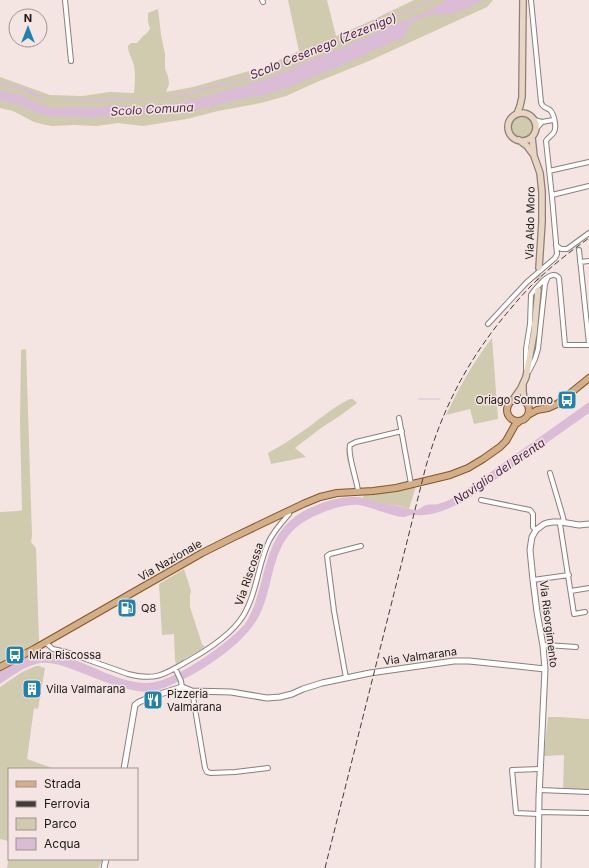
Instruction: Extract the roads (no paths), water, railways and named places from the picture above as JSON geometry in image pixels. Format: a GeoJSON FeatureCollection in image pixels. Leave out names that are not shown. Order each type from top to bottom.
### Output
{"type":"FeatureCollection","features":[{"type":"Feature","properties":{"kind":"main road"},"geometry":{"type":"LineString","coordinates":[[517,114],[522,97],[523,0]]}},
{"type":"Feature","properties":{"kind":"main road"},"geometry":{"type":"LineString","coordinates":[[522,97],[528,114],[534,120],[536,129],[532,136],[526,140],[519,140],[513,137],[509,131],[508,127],[510,120],[517,114],[528,114]]}},
{"type":"Feature","properties":{"kind":"main road","name":"Via Aldo Moro"},"geometry":{"type":"LineString","coordinates":[[532,136],[534,156],[540,173],[542,192],[539,268]]}},
{"type":"Feature","properties":{"kind":"main road","name":"Via Aldo Moro"},"geometry":{"type":"LineString","coordinates":[[519,140],[527,146],[534,156]]}},
{"type":"Feature","properties":{"kind":"main road"},"geometry":{"type":"LineString","coordinates":[[528,414],[529,409],[523,392],[534,333],[538,290]]}},
{"type":"Feature","properties":{"kind":"main road"},"geometry":{"type":"LineString","coordinates":[[510,417],[514,420],[520,421],[528,414],[553,406],[589,378]]}},
{"type":"Feature","properties":{"kind":"main road"},"geometry":{"type":"LineString","coordinates":[[510,433],[510,417],[508,413],[509,404],[517,395],[525,379]]}},
{"type":"Feature","properties":{"kind":"main road"},"geometry":{"type":"LineString","coordinates":[[512,401],[519,399],[534,407],[543,406],[567,396]]}},
{"type":"Feature","properties":{"kind":"main road","name":"Via Nazionale"},"geometry":{"type":"LineString","coordinates":[[0,667],[46,643],[202,553],[320,497],[343,492],[382,490],[456,473],[473,466],[500,447],[515,425],[520,421]]}},
{"type":"Feature","properties":{"kind":"street"},"geometry":{"type":"LineString","coordinates":[[65,0],[71,61]]}},
{"type":"Feature","properties":{"kind":"street"},"geometry":{"type":"LineString","coordinates":[[488,324],[527,282],[556,256],[552,195],[546,141],[555,130],[551,111],[542,106],[541,102],[531,0]]}},
{"type":"Feature","properties":{"kind":"street"},"geometry":{"type":"LineString","coordinates":[[534,120],[542,122],[554,120]]}},
{"type":"Feature","properties":{"kind":"street"},"geometry":{"type":"LineString","coordinates":[[536,129],[542,122]]}},
{"type":"Feature","properties":{"kind":"street"},"geometry":{"type":"LineString","coordinates":[[549,171],[589,162]]}},
{"type":"Feature","properties":{"kind":"street"},"geometry":{"type":"LineString","coordinates":[[552,195],[589,186]]}},
{"type":"Feature","properties":{"kind":"street"},"geometry":{"type":"LineString","coordinates":[[556,245],[561,249],[567,249],[589,233]]}},
{"type":"Feature","properties":{"kind":"street"},"geometry":{"type":"LineString","coordinates":[[525,379],[531,295],[549,276],[557,275],[558,278],[566,345],[589,344],[587,311],[579,250]]}},
{"type":"Feature","properties":{"kind":"street"},"geometry":{"type":"LineString","coordinates":[[580,262],[589,261]]}},
{"type":"Feature","properties":{"kind":"street"},"geometry":{"type":"LineString","coordinates":[[525,379],[535,359],[538,349],[545,284],[547,279],[552,275]]}},
{"type":"Feature","properties":{"kind":"street"},"geometry":{"type":"LineString","coordinates":[[583,286],[589,286]]}},
{"type":"Feature","properties":{"kind":"street"},"geometry":{"type":"LineString","coordinates":[[399,418],[411,484]]}},
{"type":"Feature","properties":{"kind":"street"},"geometry":{"type":"LineString","coordinates":[[358,491],[349,452],[350,445],[356,442],[402,431]]}},
{"type":"Feature","properties":{"kind":"street"},"geometry":{"type":"LineString","coordinates":[[550,473],[563,517],[560,524],[574,614],[585,612]]}},
{"type":"Feature","properties":{"kind":"street"},"geometry":{"type":"LineString","coordinates":[[481,500],[530,510],[533,514],[533,527],[536,530],[547,523],[553,522],[579,525],[589,524]]}},
{"type":"Feature","properties":{"kind":"street","name":"Via Riscossa"},"geometry":{"type":"LineString","coordinates":[[46,643],[53,648],[138,677],[152,677],[175,669],[222,638],[243,616],[254,591],[269,541],[274,532],[289,514],[289,511]]}},
{"type":"Feature","properties":{"kind":"street","name":"Via Risorgimento"},"geometry":{"type":"LineString","coordinates":[[536,530],[532,537],[530,550],[545,668],[539,790],[538,868]]}},
{"type":"Feature","properties":{"kind":"street"},"geometry":{"type":"LineString","coordinates":[[346,678],[334,611],[327,556],[361,546]]}},
{"type":"Feature","properties":{"kind":"street"},"geometry":{"type":"LineString","coordinates":[[533,580],[569,575]]}},
{"type":"Feature","properties":{"kind":"street"},"geometry":{"type":"LineString","coordinates":[[571,591],[589,588]]}},
{"type":"Feature","properties":{"kind":"street"},"geometry":{"type":"LineString","coordinates":[[543,646],[576,647]]}},
{"type":"Feature","properties":{"kind":"street","name":"Via Valmarana"},"geometry":{"type":"LineString","coordinates":[[181,684],[192,691],[231,692],[276,698],[322,683],[370,673],[459,661],[474,661],[545,668]]}},
{"type":"Feature","properties":{"kind":"street"},"geometry":{"type":"LineString","coordinates":[[124,768],[135,705],[145,699],[181,684],[175,669]]}},
{"type":"Feature","properties":{"kind":"street"},"geometry":{"type":"LineString","coordinates":[[192,691],[205,768],[208,772],[235,772],[268,768]]}},
{"type":"Feature","properties":{"kind":"street"},"geometry":{"type":"LineString","coordinates":[[540,769],[512,770],[516,814],[589,813]]}},
{"type":"Feature","properties":{"kind":"street"},"geometry":{"type":"LineString","coordinates":[[539,790],[589,792]]}},
{"type":"Feature","properties":{"kind":"water"},"geometry":{"type":"Polygon","coordinates":[[[434,0],[353,37],[303,56],[269,72],[183,96],[136,100],[114,99],[98,102],[74,100],[60,101],[43,99],[17,88],[0,84],[0,82],[17,86],[53,100],[74,99],[98,100],[114,97],[136,99],[182,94],[248,77],[268,70],[434,0]]]}},
{"type":"Feature","properties":{"kind":"water","name":"Scolo Comuna"},"geometry":{"type":"Polygon","coordinates":[[[447,0],[483,0],[452,14],[428,15],[415,20],[410,24],[405,36],[402,39],[393,41],[362,57],[353,59],[284,89],[264,95],[240,99],[188,112],[159,115],[145,110],[125,116],[90,118],[76,116],[51,117],[14,103],[0,100],[0,90],[21,95],[48,107],[57,108],[94,108],[115,105],[144,107],[173,104],[240,87],[277,75],[427,11],[447,0]]]}},
{"type":"Feature","properties":{"kind":"water","name":"Naviglio del Brenta"},"geometry":{"type":"Polygon","coordinates":[[[589,402],[589,413],[468,499],[447,509],[435,513],[409,515],[403,517],[364,506],[353,505],[338,507],[302,523],[284,542],[274,566],[264,604],[259,616],[251,628],[229,650],[215,660],[200,670],[171,685],[149,692],[126,689],[51,663],[34,664],[0,684],[0,669],[2,670],[14,662],[33,653],[51,653],[60,655],[125,680],[136,682],[157,682],[170,677],[198,662],[225,642],[244,625],[254,606],[274,542],[290,521],[302,512],[328,501],[350,497],[395,505],[411,510],[418,509],[426,505],[444,502],[460,494],[589,402]]]}},
{"type":"Feature","properties":{"kind":"waterway"},"geometry":{"type":"LineString","coordinates":[[419,399],[440,399]]}},
{"type":"Feature","properties":{"kind":"tunnel"},"geometry":{"type":"LineString","coordinates":[[538,289],[539,268]]}},
{"type":"Feature","properties":{"kind":"railway"},"geometry":{"type":"LineString","coordinates":[[325,868],[426,466],[441,422],[450,401],[471,362],[497,325],[537,280],[561,259],[589,238]]}},
{"type":"Feature","properties":{"kind":"place","name":"Oriago Sommo"},"geometry":{"type":"Point","coordinates":[567,400]}},
{"type":"Feature","properties":{"kind":"place","name":"Q8"},"geometry":{"type":"Point","coordinates":[127,608]}},
{"type":"Feature","properties":{"kind":"place","name":"Mira Riscossa"},"geometry":{"type":"Point","coordinates":[15,655]}},
{"type":"Feature","properties":{"kind":"place","name":"Villa Valmarana"},"geometry":{"type":"Point","coordinates":[32,689]}},
{"type":"Feature","properties":{"kind":"place","name":"Pizzeria Valmarana"},"geometry":{"type":"Point","coordinates":[153,700]}},
{"type":"Feature","properties":{"kind":"water label","name":"Scolo Cesenego (Zezenigo)"},"geometry":{"type":"Point","coordinates":[323,46]}}]}
